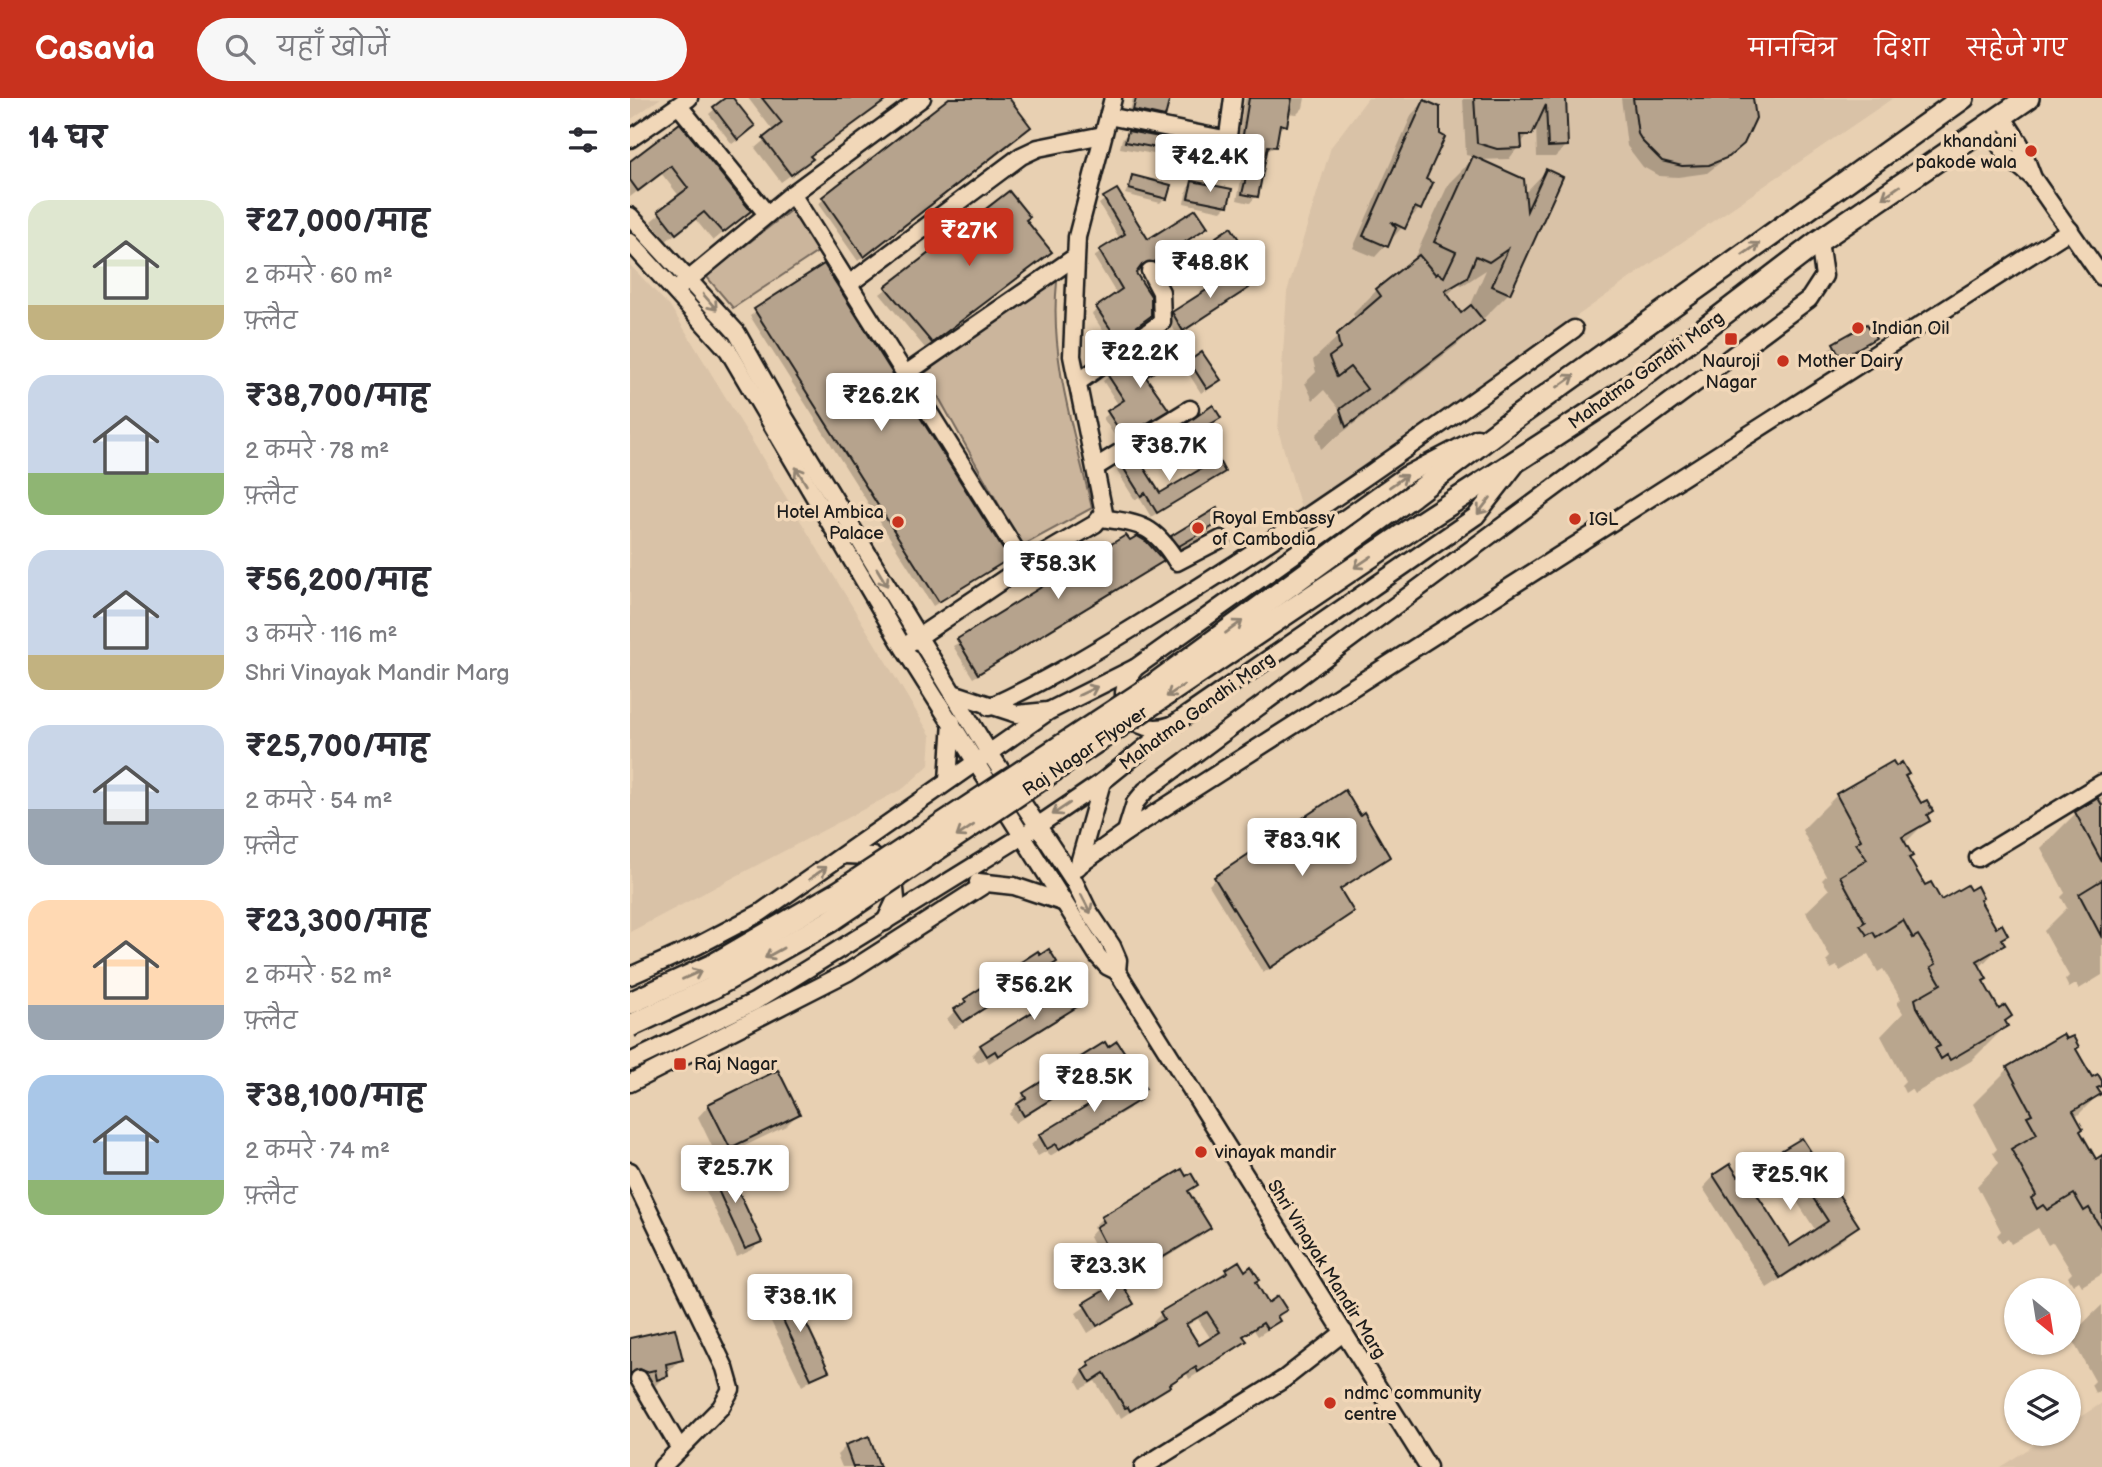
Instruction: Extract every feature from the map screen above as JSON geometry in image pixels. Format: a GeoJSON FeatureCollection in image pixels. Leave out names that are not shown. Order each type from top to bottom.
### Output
{"type":"FeatureCollection","features":[{"type":"Feature","properties":{"kind":"main road","name":"Mahatma Gandhi Marg"},"geometry":{"type":"LineString","coordinates":[[1526,452],[1615,397],[1819,242],[2028,98]]}},
{"type":"Feature","properties":{"kind":"main road","name":"Mahatma Gandhi Marg"},"geometry":{"type":"LineString","coordinates":[[1511,421],[1960,99]]}},
{"type":"Feature","properties":{"kind":"main road","name":"Raj Nagar Flyover"},"geometry":{"type":"LineString","coordinates":[[630,1003],[713,965],[839,892],[1155,684],[1511,421]]}},
{"type":"Feature","properties":{"kind":"main road","name":"Raj Nagar Flyover"},"geometry":{"type":"LineString","coordinates":[[630,1026],[712,988],[829,922],[1526,452]]}},
{"type":"Feature","properties":{"kind":"street"},"geometry":{"type":"LineString","coordinates":[[675,291],[792,194],[922,98]]}},
{"type":"Feature","properties":{"kind":"street"},"geometry":{"type":"LineString","coordinates":[[1101,518],[1104,508],[1072,355],[1074,257],[1113,98]]}},
{"type":"Feature","properties":{"kind":"street"},"geometry":{"type":"LineString","coordinates":[[1108,116],[1224,139],[1228,136],[1233,98]]}},
{"type":"Feature","properties":{"kind":"street"},"geometry":{"type":"LineString","coordinates":[[630,139],[684,102],[767,214]]}},
{"type":"Feature","properties":{"kind":"street"},"geometry":{"type":"LineString","coordinates":[[1995,121],[2021,144],[2033,178],[2070,230],[2097,259],[2102,277]]}},
{"type":"Feature","properties":{"kind":"street"},"geometry":{"type":"LineString","coordinates":[[849,284],[1021,156],[1038,148],[1102,135]]}},
{"type":"Feature","properties":{"kind":"street"},"geometry":{"type":"LineString","coordinates":[[792,194],[907,373],[1025,565]]}},
{"type":"Feature","properties":{"kind":"street"},"geometry":{"type":"LineString","coordinates":[[630,216],[737,333],[785,418],[956,694],[989,753],[1038,825],[1076,873]]}},
{"type":"Feature","properties":{"kind":"street"},"geometry":{"type":"LineString","coordinates":[[1076,873],[1126,832],[2070,230]]}},
{"type":"Feature","properties":{"kind":"street"},"geometry":{"type":"LineString","coordinates":[[1126,832],[1135,803],[1145,791],[1809,299],[1824,276],[1819,242]]}},
{"type":"Feature","properties":{"kind":"street"},"geometry":{"type":"LineString","coordinates":[[630,243],[728,350],[903,647],[975,763],[1024,835],[1062,902],[1098,956],[1107,966],[1117,971]]}},
{"type":"Feature","properties":{"kind":"street"},"geometry":{"type":"LineString","coordinates":[[907,373],[1074,257]]}},
{"type":"Feature","properties":{"kind":"street"},"geometry":{"type":"LineString","coordinates":[[1077,383],[1162,322],[1161,292],[1150,271]]}},
{"type":"Feature","properties":{"kind":"street"},"geometry":{"type":"LineString","coordinates":[[989,706],[1065,670],[1224,572],[1361,482],[1574,329]]}},
{"type":"Feature","properties":{"kind":"street"},"geometry":{"type":"LineString","coordinates":[[1096,467],[1190,409]]}},
{"type":"Feature","properties":{"kind":"street"},"geometry":{"type":"LineString","coordinates":[[630,976],[697,946],[760,913],[1049,711],[1135,668],[1406,475],[1511,421]]}},
{"type":"Feature","properties":{"kind":"street","name":"Mahatma Gandhi Marg"},"geometry":{"type":"LineString","coordinates":[[630,1062],[754,1002],[954,880],[1102,782],[1174,724],[1476,516],[1526,452]]}},
{"type":"Feature","properties":{"kind":"street"},"geometry":{"type":"LineString","coordinates":[[903,647],[1025,565],[1101,518],[1143,524],[1154,531],[1177,562],[1221,539]]}},
{"type":"Feature","properties":{"kind":"street"},"geometry":{"type":"LineString","coordinates":[[1224,572],[1237,596]]}},
{"type":"Feature","properties":{"kind":"street"},"geometry":{"type":"LineString","coordinates":[[1135,668],[1126,680],[1122,694],[1125,708],[1133,720],[1146,727],[1160,729],[1174,724]]}},
{"type":"Feature","properties":{"kind":"street"},"geometry":{"type":"LineString","coordinates":[[956,694],[1017,714],[1049,711]]}},
{"type":"Feature","properties":{"kind":"street"},"geometry":{"type":"LineString","coordinates":[[948,780],[952,722]]}},
{"type":"Feature","properties":{"kind":"street"},"geometry":{"type":"LineString","coordinates":[[1076,873],[1102,782]]}},
{"type":"Feature","properties":{"kind":"street"},"geometry":{"type":"LineString","coordinates":[[1978,858],[2102,783]]}},
{"type":"Feature","properties":{"kind":"street"},"geometry":{"type":"LineString","coordinates":[[844,855],[873,856],[894,878],[895,899],[884,923]]}},
{"type":"Feature","properties":{"kind":"street","name":"Shri Vinayak Mandir Marg"},"geometry":{"type":"LineString","coordinates":[[1076,873],[1088,910],[1118,960],[1117,971],[1428,1467]]}},
{"type":"Feature","properties":{"kind":"street"},"geometry":{"type":"LineString","coordinates":[[954,880],[1014,886],[1062,902]]}},
{"type":"Feature","properties":{"kind":"street"},"geometry":{"type":"LineString","coordinates":[[630,1083],[723,1039],[849,972],[987,883]]}},
{"type":"Feature","properties":{"kind":"street"},"geometry":{"type":"LineString","coordinates":[[630,1171],[725,1368],[731,1389],[721,1407],[662,1467]]}},
{"type":"Feature","properties":{"kind":"street"},"geometry":{"type":"LineString","coordinates":[[1143,1467],[1284,1379],[1344,1332]]}},
{"type":"Feature","properties":{"kind":"street"},"geometry":{"type":"LineString","coordinates":[[639,1379],[680,1449]]}},
{"type":"Feature","properties":{"kind":"shaded area"},"geometry":{"type":"Polygon","coordinates":[[[630,98],[661,98],[630,120],[630,98]]]}},
{"type":"Feature","properties":{"kind":"shaded area"},"geometry":{"type":"Polygon","coordinates":[[[1368,98],[1893,98],[1656,260],[1302,511],[1278,430],[1287,292],[1331,147],[1368,98]]]}},
{"type":"Feature","properties":{"kind":"shaded area"},"geometry":{"type":"Polygon","coordinates":[[[791,210],[819,251],[733,308],[706,276],[791,210]]]}},
{"type":"Feature","properties":{"kind":"shaded area"},"geometry":{"type":"Polygon","coordinates":[[[630,265],[672,309],[931,736],[929,765],[904,788],[630,932],[630,265]]]}},
{"type":"Feature","properties":{"kind":"shaded area"},"geometry":{"type":"Polygon","coordinates":[[[1045,278],[1057,282],[1060,368],[1092,508],[1022,546],[925,373],[1045,278]]]}},
{"type":"Feature","properties":{"kind":"shaded area"},"geometry":{"type":"Polygon","coordinates":[[[2102,1403],[2102,1467],[2000,1467],[2033,1446],[2081,1446],[2081,1416],[2102,1403]]]}},
{"type":"Feature","properties":{"kind":"building"},"geometry":{"type":"Polygon","coordinates":[[[725,98],[733,98],[755,126],[738,140],[713,107],[725,98]]]}},
{"type":"Feature","properties":{"kind":"building"},"geometry":{"type":"Polygon","coordinates":[[[762,98],[889,98],[810,156],[813,159],[791,175],[763,138],[782,123],[762,98]]]}},
{"type":"Feature","properties":{"kind":"building"},"geometry":{"type":"Polygon","coordinates":[[[949,98],[1009,98],[1031,127],[864,257],[822,197],[949,98]]]}},
{"type":"Feature","properties":{"kind":"building"},"geometry":{"type":"Polygon","coordinates":[[[1136,98],[1170,98],[1165,117],[1133,110],[1136,98]]]}},
{"type":"Feature","properties":{"kind":"building"},"geometry":{"type":"Polygon","coordinates":[[[1249,98],[1292,98],[1287,126],[1280,124],[1276,147],[1268,146],[1258,197],[1242,194],[1249,165],[1125,142],[1128,131],[1222,149],[1233,145],[1241,147],[1249,98]]]}},
{"type":"Feature","properties":{"kind":"building"},"geometry":{"type":"Polygon","coordinates":[[[1474,98],[1566,98],[1568,146],[1548,147],[1546,105],[1532,135],[1521,135],[1522,148],[1497,149],[1477,143],[1474,98]]]}},
{"type":"Feature","properties":{"kind":"building"},"geometry":{"type":"Polygon","coordinates":[[[1633,98],[1753,98],[1756,118],[1744,144],[1729,157],[1709,165],[1682,166],[1662,161],[1643,142],[1638,134],[1633,98]]]}},
{"type":"Feature","properties":{"kind":"building"},"geometry":{"type":"Polygon","coordinates":[[[1424,100],[1440,107],[1440,134],[1445,137],[1426,179],[1433,183],[1421,210],[1415,207],[1405,229],[1391,222],[1396,228],[1388,247],[1363,236],[1424,100]]]}},
{"type":"Feature","properties":{"kind":"building"},"geometry":{"type":"Polygon","coordinates":[[[680,123],[751,211],[723,233],[704,212],[676,234],[658,211],[688,188],[671,166],[638,191],[630,180],[630,161],[680,123]]]}},
{"type":"Feature","properties":{"kind":"building"},"geometry":{"type":"Polygon","coordinates":[[[1473,156],[1524,179],[1527,211],[1546,169],[1563,177],[1510,294],[1492,286],[1508,249],[1489,262],[1476,256],[1467,278],[1445,291],[1461,313],[1471,305],[1484,321],[1346,427],[1340,409],[1367,389],[1350,367],[1337,377],[1329,357],[1340,349],[1337,334],[1381,296],[1376,289],[1419,255],[1436,275],[1438,273],[1444,277],[1456,252],[1434,242],[1473,156]]]}},
{"type":"Feature","properties":{"kind":"building"},"geometry":{"type":"Polygon","coordinates":[[[1132,175],[1171,185],[1167,199],[1129,189],[1132,175]]]}},
{"type":"Feature","properties":{"kind":"building"},"geometry":{"type":"Polygon","coordinates":[[[1192,181],[1232,189],[1228,206],[1188,198],[1192,181]]]}},
{"type":"Feature","properties":{"kind":"building"},"geometry":{"type":"Polygon","coordinates":[[[1117,189],[1148,239],[1196,209],[1208,227],[1154,262],[1142,265],[1136,273],[1151,296],[1151,316],[1118,340],[1096,307],[1122,289],[1099,250],[1125,234],[1103,197],[1117,189]]]}},
{"type":"Feature","properties":{"kind":"building"},"geometry":{"type":"Polygon","coordinates":[[[1009,191],[1030,217],[1026,220],[1052,252],[932,343],[885,287],[1009,191]]]}},
{"type":"Feature","properties":{"kind":"building"},"geometry":{"type":"Polygon","coordinates":[[[1231,227],[1250,257],[1235,266],[1216,237],[1231,227]]]}},
{"type":"Feature","properties":{"kind":"building"},"geometry":{"type":"Polygon","coordinates":[[[824,264],[1009,559],[939,602],[754,309],[824,264]]]}},
{"type":"Feature","properties":{"kind":"building"},"geometry":{"type":"Polygon","coordinates":[[[1238,270],[1249,288],[1183,331],[1172,312],[1238,270]]]}},
{"type":"Feature","properties":{"kind":"building"},"geometry":{"type":"Polygon","coordinates":[[[1867,324],[1876,338],[1841,358],[1833,343],[1867,324]]]}},
{"type":"Feature","properties":{"kind":"building"},"geometry":{"type":"Polygon","coordinates":[[[1174,340],[1183,354],[1146,377],[1169,410],[1124,437],[1107,411],[1124,400],[1107,374],[1120,365],[1124,370],[1174,340]]]}},
{"type":"Feature","properties":{"kind":"building"},"geometry":{"type":"Polygon","coordinates":[[[1202,352],[1221,380],[1207,389],[1189,361],[1202,352]]]}},
{"type":"Feature","properties":{"kind":"building"},"geometry":{"type":"Polygon","coordinates":[[[1213,405],[1221,418],[1190,436],[1184,425],[1213,405]]]}},
{"type":"Feature","properties":{"kind":"building"},"geometry":{"type":"Polygon","coordinates":[[[1136,455],[1160,493],[1218,459],[1225,472],[1157,513],[1145,493],[1141,496],[1121,464],[1136,455]]]}},
{"type":"Feature","properties":{"kind":"building"},"geometry":{"type":"Polygon","coordinates":[[[1217,508],[1224,520],[1179,546],[1171,536],[1217,508]]]}},
{"type":"Feature","properties":{"kind":"building"},"geometry":{"type":"Polygon","coordinates":[[[1126,535],[1130,540],[1137,536],[1147,542],[1164,561],[978,674],[957,639],[1126,535]]]}},
{"type":"Feature","properties":{"kind":"building"},"geometry":{"type":"Polygon","coordinates":[[[1893,761],[1896,766],[1902,762],[1909,774],[1905,776],[1921,803],[1927,800],[1933,811],[1927,815],[1930,821],[1902,837],[1913,856],[1909,858],[1925,885],[1931,882],[1941,900],[1967,885],[1970,890],[1977,886],[1983,898],[1980,900],[1996,928],[2002,924],[2008,935],[2001,939],[2005,945],[1977,961],[1987,979],[1983,981],[1999,1009],[2005,1005],[2012,1016],[2005,1021],[2008,1026],[1950,1060],[1947,1055],[1941,1059],[1935,1048],[1940,1046],[1915,999],[1941,984],[1931,967],[1936,964],[1918,935],[1913,938],[1903,920],[1876,937],[1873,932],[1867,935],[1860,925],[1865,922],[1840,876],[1867,860],[1856,843],[1861,840],[1836,794],[1893,761]]]}},
{"type":"Feature","properties":{"kind":"building"},"geometry":{"type":"Polygon","coordinates":[[[1345,790],[1360,815],[1364,812],[1390,857],[1340,889],[1354,912],[1270,968],[1214,877],[1345,790]]]}},
{"type":"Feature","properties":{"kind":"building"},"geometry":{"type":"Polygon","coordinates":[[[2098,798],[2102,805],[2102,862],[2075,812],[2098,798]]]}},
{"type":"Feature","properties":{"kind":"building"},"geometry":{"type":"Polygon","coordinates":[[[2102,880],[2102,938],[2079,894],[2102,880]]]}},
{"type":"Feature","properties":{"kind":"building"},"geometry":{"type":"Polygon","coordinates":[[[1049,949],[1057,962],[963,1022],[954,1009],[966,1002],[964,999],[1038,951],[1040,955],[1049,949]]]}},
{"type":"Feature","properties":{"kind":"building"},"geometry":{"type":"Polygon","coordinates":[[[1078,983],[1085,993],[1076,999],[1080,1005],[998,1056],[995,1051],[987,1056],[980,1045],[1078,983]]]}},
{"type":"Feature","properties":{"kind":"building"},"geometry":{"type":"Polygon","coordinates":[[[2063,1034],[2066,1039],[2073,1036],[2079,1047],[2076,1049],[2092,1077],[2098,1074],[2102,1081],[2102,1086],[2097,1088],[2101,1094],[2073,1111],[2083,1129],[2080,1131],[2096,1159],[2102,1155],[2102,1230],[2089,1208],[2084,1211],[2074,1194],[2047,1210],[2043,1205],[2037,1209],[2031,1198],[2036,1195],[2011,1149],[2037,1134],[2027,1116],[2032,1114],[2007,1067],[2063,1034]]]}},
{"type":"Feature","properties":{"kind":"building"},"geometry":{"type":"Polygon","coordinates":[[[1117,1041],[1125,1053],[1024,1116],[1017,1104],[1026,1098],[1023,1093],[1105,1042],[1108,1047],[1117,1041]]]}},
{"type":"Feature","properties":{"kind":"building"},"geometry":{"type":"Polygon","coordinates":[[[778,1070],[800,1114],[730,1148],[708,1104],[778,1070]]]}},
{"type":"Feature","properties":{"kind":"building"},"geometry":{"type":"Polygon","coordinates":[[[1137,1075],[1146,1089],[1136,1095],[1140,1100],[1059,1149],[1056,1144],[1047,1149],[1039,1135],[1137,1075]]]}},
{"type":"Feature","properties":{"kind":"building"},"geometry":{"type":"Polygon","coordinates":[[[1802,1138],[1859,1226],[1780,1278],[1713,1175],[1730,1164],[1738,1176],[1743,1173],[1790,1246],[1828,1221],[1782,1150],[1802,1138]]]}},
{"type":"Feature","properties":{"kind":"building"},"geometry":{"type":"Polygon","coordinates":[[[724,1160],[762,1242],[745,1249],[708,1168],[724,1160]]]}},
{"type":"Feature","properties":{"kind":"building"},"geometry":{"type":"Polygon","coordinates":[[[1182,1169],[1186,1176],[1191,1173],[1198,1185],[1188,1191],[1211,1228],[1124,1281],[1096,1227],[1104,1222],[1101,1217],[1182,1169]]]}},
{"type":"Feature","properties":{"kind":"building"},"geometry":{"type":"Polygon","coordinates":[[[1239,1261],[1245,1271],[1251,1266],[1260,1280],[1256,1282],[1268,1303],[1278,1296],[1287,1310],[1277,1316],[1280,1321],[1267,1329],[1263,1323],[1243,1336],[1247,1341],[1198,1372],[1196,1367],[1130,1411],[1128,1407],[1125,1408],[1104,1373],[1090,1382],[1083,1370],[1090,1366],[1088,1362],[1164,1319],[1160,1312],[1228,1272],[1226,1269],[1239,1261]],[[1207,1312],[1186,1324],[1199,1345],[1220,1332],[1207,1312]]]}},
{"type":"Feature","properties":{"kind":"building"},"geometry":{"type":"Polygon","coordinates":[[[1120,1281],[1134,1304],[1097,1326],[1083,1303],[1120,1281]]]}},
{"type":"Feature","properties":{"kind":"building"},"geometry":{"type":"Polygon","coordinates":[[[790,1289],[829,1371],[811,1379],[772,1297],[790,1289]]]}},
{"type":"Feature","properties":{"kind":"building"},"geometry":{"type":"Polygon","coordinates":[[[675,1328],[683,1360],[666,1364],[668,1376],[657,1380],[655,1370],[646,1372],[640,1369],[630,1374],[630,1338],[675,1328]]]}},
{"type":"Feature","properties":{"kind":"building"},"geometry":{"type":"Polygon","coordinates":[[[869,1436],[880,1467],[853,1467],[845,1445],[869,1436]]]}},
{"type":"Feature","properties":{"kind":"place","name":"khandani pakode wala"},"geometry":{"type":"Point","coordinates":[2031,151]}},
{"type":"Feature","properties":{"kind":"place","name":"Indian Oil"},"geometry":{"type":"Point","coordinates":[1858,328]}},
{"type":"Feature","properties":{"kind":"place","name":"Nauroji Nagar"},"geometry":{"type":"Point","coordinates":[1731,339]}},
{"type":"Feature","properties":{"kind":"place","name":"Mother Dairy"},"geometry":{"type":"Point","coordinates":[1783,361]}},
{"type":"Feature","properties":{"kind":"place","name":"IGL"},"geometry":{"type":"Point","coordinates":[1575,519]}},
{"type":"Feature","properties":{"kind":"place","name":"Hotel Ambica Palace"},"geometry":{"type":"Point","coordinates":[898,522]}},
{"type":"Feature","properties":{"kind":"place","name":"Royal Embassy of Cambodia"},"geometry":{"type":"Point","coordinates":[1198,528]}},
{"type":"Feature","properties":{"kind":"place","name":"Raj Nagar"},"geometry":{"type":"Point","coordinates":[680,1064]}},
{"type":"Feature","properties":{"kind":"place","name":"vinayak mandir"},"geometry":{"type":"Point","coordinates":[1201,1152]}},
{"type":"Feature","properties":{"kind":"place","name":"ndmc community centre"},"geometry":{"type":"Point","coordinates":[1330,1403]}}]}
